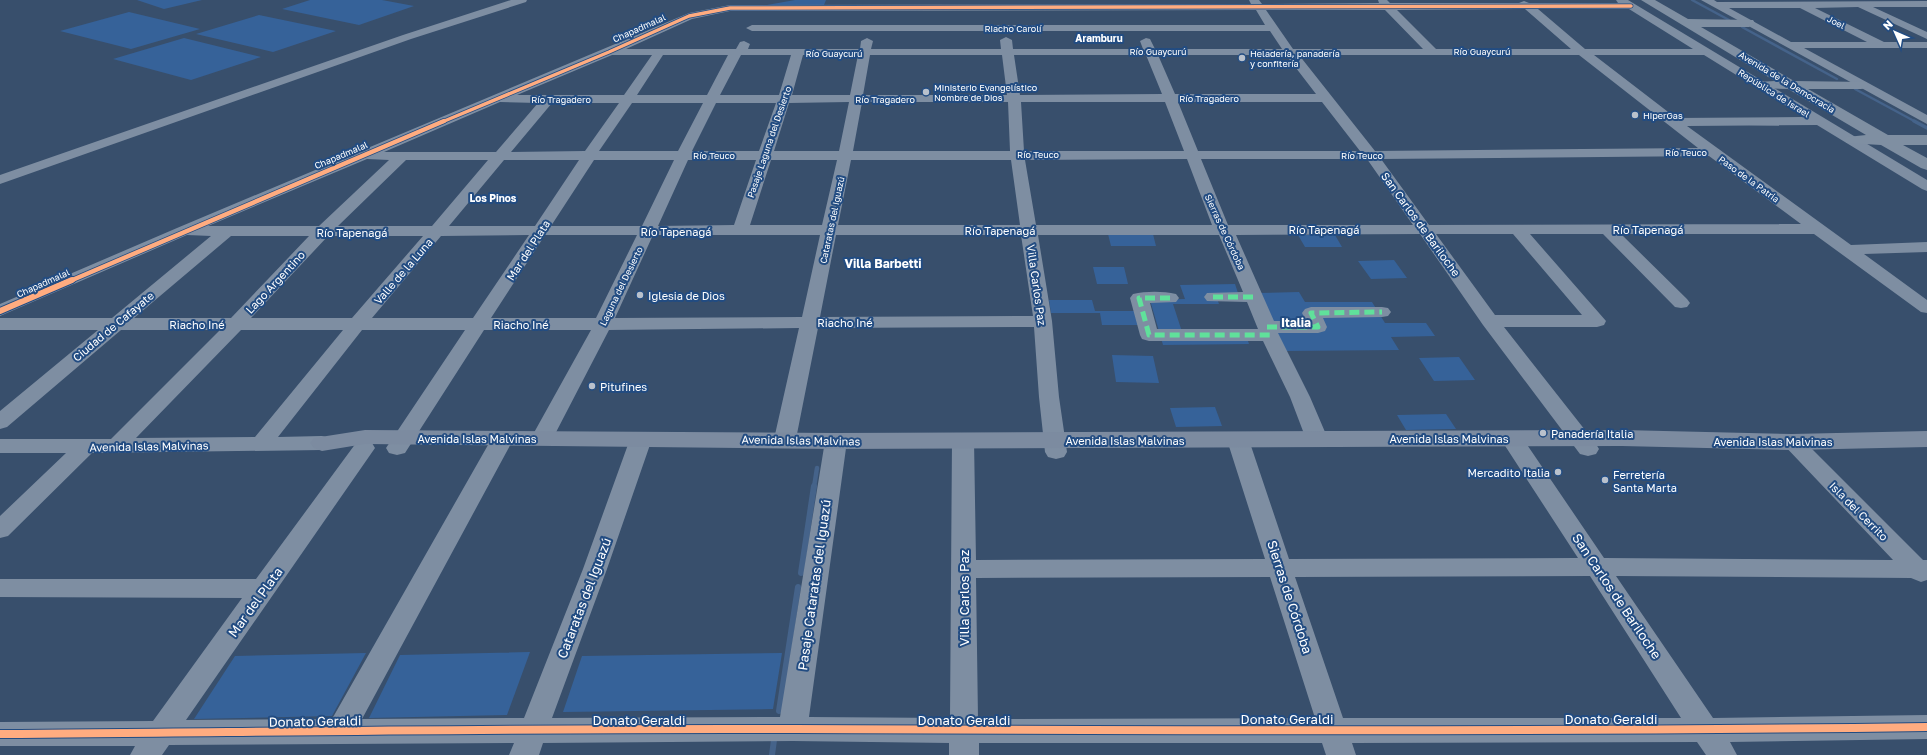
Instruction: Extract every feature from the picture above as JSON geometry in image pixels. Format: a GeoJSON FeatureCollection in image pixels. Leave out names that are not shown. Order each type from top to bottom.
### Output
{"type":"FeatureCollection","features":[{"type":"Feature","properties":{"kind":"highway","name":"Avenida de la Democracia"},"geometry":{"type":"LineString","coordinates":[[1647,0],[1692,23],[1799,85],[1927,155]]}},
{"type":"Feature","properties":{"kind":"highway","name":"Avenida de la Democracia"},"geometry":{"type":"LineString","coordinates":[[1658,0],[1692,23]]}},
{"type":"Feature","properties":{"kind":"highway"},"geometry":{"type":"LineString","coordinates":[[1661,23],[1749,23]]}},
{"type":"Feature","properties":{"kind":"highway"},"geometry":{"type":"LineString","coordinates":[[1762,85],[1861,85]]}},
{"type":"Feature","properties":{"kind":"highway","name":"Avenida de la Democracia"},"geometry":{"type":"LineString","coordinates":[[1799,85],[1927,165]]}},
{"type":"Feature","properties":{"kind":"highway"},"geometry":{"type":"LineString","coordinates":[[1852,140],[1927,140]]}},
{"type":"Feature","properties":{"kind":"main road","name":"Avenida Islas Malvinas"},"geometry":{"type":"LineString","coordinates":[[322,443],[364,437],[400,443]]}},
{"type":"Feature","properties":{"kind":"main road","name":"Avenida Islas Malvinas"},"geometry":{"type":"LineString","coordinates":[[500,444],[542,438],[640,445],[785,440],[835,446]]}},
{"type":"Feature","properties":{"kind":"main road","name":"Avenida Islas Malvinas"},"geometry":{"type":"LineString","coordinates":[[1240,445],[1317,439],[1514,443]]}},
{"type":"Feature","properties":{"kind":"main road","name":"Avenida Islas Malvinas"},"geometry":{"type":"LineString","coordinates":[[1797,447],[1927,439]]}},
{"type":"Feature","properties":{"kind":"main road","name":"Avenida Islas Malvinas"},"geometry":{"type":"LineString","coordinates":[[322,443],[364,448],[400,443],[835,446],[1583,443],[1797,447],[1927,453]]}},
{"type":"Feature","properties":{"kind":"street"},"geometry":{"type":"LineString","coordinates":[[0,174],[398,36],[510,0]]}},
{"type":"Feature","properties":{"kind":"street"},"geometry":{"type":"LineString","coordinates":[[0,180],[407,37],[522,0]]}},
{"type":"Feature","properties":{"kind":"street"},"geometry":{"type":"LineString","coordinates":[[762,6],[787,0]]}},
{"type":"Feature","properties":{"kind":"street","name":"República de Israel"},"geometry":{"type":"LineString","coordinates":[[1620,0],[1661,23],[1927,186]]}},
{"type":"Feature","properties":{"kind":"street"},"geometry":{"type":"LineString","coordinates":[[1838,0],[1861,6],[1927,36]]}},
{"type":"Feature","properties":{"kind":"street"},"geometry":{"type":"LineString","coordinates":[[1904,0],[1927,10]]}},
{"type":"Feature","properties":{"kind":"street"},"geometry":{"type":"LineString","coordinates":[[1710,2],[1927,4]]}},
{"type":"Feature","properties":{"kind":"street"},"geometry":{"type":"LineString","coordinates":[[1710,2],[1927,120]]}},
{"type":"Feature","properties":{"kind":"street","name":"Joel"},"geometry":{"type":"LineString","coordinates":[[1795,2],[1882,44]]}},
{"type":"Feature","properties":{"kind":"street"},"geometry":{"type":"LineString","coordinates":[[762,6],[876,3],[1523,3],[1631,6]]}},
{"type":"Feature","properties":{"kind":"street","name":"Cataratas del Iguazú"},"geometry":{"type":"LineString","coordinates":[[785,440],[845,155],[854,99],[876,3]]}},
{"type":"Feature","properties":{"kind":"street","name":"San Carlos de Bariloche"},"geometry":{"type":"LineString","coordinates":[[1257,3],[1289,51],[1371,155],[1426,229],[1490,321],[1583,443]]}},
{"type":"Feature","properties":{"kind":"street"},"geometry":{"type":"LineString","coordinates":[[1384,3],[1432,51]]}},
{"type":"Feature","properties":{"kind":"street","name":"Paso de la Patria"},"geometry":{"type":"LineString","coordinates":[[1523,3],[1582,52],[1712,152],[1927,308]]}},
{"type":"Feature","properties":{"kind":"street","name":"Villa Carlos Paz"},"geometry":{"type":"LineString","coordinates":[[1002,4],[1014,98],[1017,154],[1043,321],[1049,397],[1055,446]]}},
{"type":"Feature","properties":{"kind":"street","name":"Sierras de Córdoba"},"geometry":{"type":"LineString","coordinates":[[1130,4],[1170,98],[1220,225],[1228,235],[1268,331],[1300,397],[1317,439]]}},
{"type":"Feature","properties":{"kind":"street","name":"Chapadmalal"},"geometry":{"type":"LineString","coordinates":[[0,311],[183,231],[363,156],[493,99],[609,52],[689,16],[730,8],[762,6]]}},
{"type":"Feature","properties":{"kind":"street","name":"Laguna del Desierto"},"geometry":{"type":"LineString","coordinates":[[542,438],[603,324],[683,156],[734,55],[738,52],[752,28],[762,6]]}},
{"type":"Feature","properties":{"kind":"street","name":"Riacho Carolí"},"geometry":{"type":"LineString","coordinates":[[752,28],[1273,28]]}},
{"type":"Feature","properties":{"kind":"street"},"geometry":{"type":"LineString","coordinates":[[1789,45],[1927,45]]}},
{"type":"Feature","properties":{"kind":"street","name":"Río Guaycurú"},"geometry":{"type":"LineString","coordinates":[[609,52],[1707,52]]}},
{"type":"Feature","properties":{"kind":"street","name":"Mar del Plata"},"geometry":{"type":"LineString","coordinates":[[400,443],[589,156],[660,52]]}},
{"type":"Feature","properties":{"kind":"street","name":"Pasaje Laguna del Desierto"},"geometry":{"type":"LineString","coordinates":[[740,231],[798,52]]}},
{"type":"Feature","properties":{"kind":"street","name":"Río Tragadero"},"geometry":{"type":"LineString","coordinates":[[493,99],[712,100],[1325,98]]}},
{"type":"Feature","properties":{"kind":"street","name":"Valle de la Luna"},"geometry":{"type":"LineString","coordinates":[[260,444],[358,323],[548,99]]}},
{"type":"Feature","properties":{"kind":"street"},"geometry":{"type":"LineString","coordinates":[[1907,109],[1927,109]]}},
{"type":"Feature","properties":{"kind":"street"},"geometry":{"type":"LineString","coordinates":[[1673,122],[1819,121]]}},
{"type":"Feature","properties":{"kind":"street","name":"Río Teuco"},"geometry":{"type":"LineString","coordinates":[[363,156],[1017,154],[1371,155],[1712,152]]}},
{"type":"Feature","properties":{"kind":"street","name":"Lago Argentino"},"geometry":{"type":"LineString","coordinates":[[116,446],[236,324],[322,232],[403,155]]}},
{"type":"Feature","properties":{"kind":"street"},"geometry":{"type":"LineString","coordinates":[[1490,321],[1597,321],[1517,229]]}},
{"type":"Feature","properties":{"kind":"street"},"geometry":{"type":"LineString","coordinates":[[1607,229],[1681,302]]}},
{"type":"Feature","properties":{"kind":"street","name":"Río Tapenagá"},"geometry":{"type":"LineString","coordinates":[[183,231],[540,232],[648,230],[1817,229]]}},
{"type":"Feature","properties":{"kind":"street","name":"Ciudad de Cafayate"},"geometry":{"type":"LineString","coordinates":[[0,422],[114,324],[226,232]]}},
{"type":"Feature","properties":{"kind":"street"},"geometry":{"type":"LineString","coordinates":[[1848,250],[1927,248]]}},
{"type":"Feature","properties":{"kind":"street"},"geometry":{"type":"LineString","coordinates":[[1213,297],[1254,297]]}},
{"type":"Feature","properties":{"kind":"street"},"geometry":{"type":"LineString","coordinates":[[1170,298],[1139,298],[1149,335],[1268,331],[1318,327],[1311,313],[1382,312]]}},
{"type":"Feature","properties":{"kind":"street","name":"Riacho Iné"},"geometry":{"type":"LineString","coordinates":[[0,324],[603,324],[1043,321]]}},
{"type":"Feature","properties":{"kind":"street","name":"Avenida Islas Malvinas"},"geometry":{"type":"LineString","coordinates":[[0,446],[322,443]]}},
{"type":"Feature","properties":{"kind":"street","name":"San Carlos de Bariloche"},"geometry":{"type":"LineString","coordinates":[[1514,443],[1722,755]]}},
{"type":"Feature","properties":{"kind":"street"},"geometry":{"type":"LineString","coordinates":[[340,732],[500,444]]}},
{"type":"Feature","properties":{"kind":"street","name":"Cataratas del Iguazú"},"geometry":{"type":"LineString","coordinates":[[529,743],[640,445]]}},
{"type":"Feature","properties":{"kind":"street","name":"Sierras de Córdoba"},"geometry":{"type":"LineString","coordinates":[[1240,445],[1337,742]]}},
{"type":"Feature","properties":{"kind":"street"},"geometry":{"type":"LineString","coordinates":[[0,530],[86,446]]}},
{"type":"Feature","properties":{"kind":"street","name":"Pasaje Cataratas del Iguazú"},"geometry":{"type":"LineString","coordinates":[[793,729],[835,446]]}},
{"type":"Feature","properties":{"kind":"street","name":"Villa Carlos Paz"},"geometry":{"type":"LineString","coordinates":[[963,446],[964,743]]}},
{"type":"Feature","properties":{"kind":"street","name":"Isla del Cerrito"},"geometry":{"type":"LineString","coordinates":[[1797,447],[1923,572]]}},
{"type":"Feature","properties":{"kind":"street","name":"Mar del Plata"},"geometry":{"type":"LineString","coordinates":[[152,744],[364,448]]}},
{"type":"Feature","properties":{"kind":"street"},"geometry":{"type":"LineString","coordinates":[[964,569],[1598,567],[1923,572]]}},
{"type":"Feature","properties":{"kind":"street"},"geometry":{"type":"LineString","coordinates":[[0,588],[263,589]]}},
{"type":"Feature","properties":{"kind":"street","name":"Donato Geraldi"},"geometry":{"type":"LineString","coordinates":[[0,734],[152,744],[340,732],[529,743],[793,729],[964,743],[1337,742],[1706,730],[1927,727]]}},
{"type":"Feature","properties":{"kind":"shaded area"},"geometry":{"type":"Polygon","coordinates":[[[137,0],[202,0],[164,9],[137,0]]]}},
{"type":"Feature","properties":{"kind":"shaded area"},"geometry":{"type":"Polygon","coordinates":[[[310,0],[382,0],[414,6],[359,25],[282,9],[310,0]]]}},
{"type":"Feature","properties":{"kind":"shaded area"},"geometry":{"type":"Polygon","coordinates":[[[795,0],[826,0],[824,5],[767,5],[795,0]]]}},
{"type":"Feature","properties":{"kind":"shaded area"},"geometry":{"type":"Polygon","coordinates":[[[129,12],[200,29],[131,49],[60,31],[129,12]]]}},
{"type":"Feature","properties":{"kind":"shaded area"},"geometry":{"type":"Polygon","coordinates":[[[259,15],[336,31],[273,52],[196,34],[259,15]]]}},
{"type":"Feature","properties":{"kind":"shaded area"},"geometry":{"type":"Polygon","coordinates":[[[184,38],[261,57],[191,80],[113,59],[184,38]]]}},
{"type":"Feature","properties":{"kind":"shaded area"},"geometry":{"type":"Polygon","coordinates":[[[1108,234],[1153,234],[1156,246],[1111,246],[1108,234]]]}},
{"type":"Feature","properties":{"kind":"shaded area"},"geometry":{"type":"Polygon","coordinates":[[[1298,235],[1335,235],[1342,247],[1305,247],[1298,235]]]}},
{"type":"Feature","properties":{"kind":"shaded area"},"geometry":{"type":"Polygon","coordinates":[[[1394,260],[1407,278],[1371,279],[1358,261],[1394,260]]]}},
{"type":"Feature","properties":{"kind":"shaded area"},"geometry":{"type":"Polygon","coordinates":[[[1093,267],[1124,267],[1128,284],[1097,284],[1093,267]]]}},
{"type":"Feature","properties":{"kind":"shaded area"},"geometry":{"type":"Polygon","coordinates":[[[1235,284],[1238,293],[1215,293],[1219,304],[1173,304],[1184,338],[1247,338],[1249,344],[1163,345],[1150,300],[1185,299],[1180,285],[1235,284]]]}},
{"type":"Feature","properties":{"kind":"shaded area"},"geometry":{"type":"Polygon","coordinates":[[[1299,292],[1305,302],[1372,302],[1385,323],[1426,323],[1435,336],[1391,337],[1399,350],[1284,351],[1258,293],[1299,292]]]}},
{"type":"Feature","properties":{"kind":"shaded area"},"geometry":{"type":"Polygon","coordinates":[[[1049,300],[1092,300],[1095,311],[1136,311],[1140,325],[1102,325],[1100,313],[1051,313],[1049,300]]]}},
{"type":"Feature","properties":{"kind":"shaded area"},"geometry":{"type":"Polygon","coordinates":[[[1112,355],[1153,356],[1159,383],[1116,382],[1112,355]]]}},
{"type":"Feature","properties":{"kind":"shaded area"},"geometry":{"type":"Polygon","coordinates":[[[1459,357],[1475,380],[1434,381],[1419,358],[1459,357]]]}},
{"type":"Feature","properties":{"kind":"shaded area"},"geometry":{"type":"Polygon","coordinates":[[[1215,407],[1222,426],[1176,427],[1170,408],[1215,407]]]}},
{"type":"Feature","properties":{"kind":"shaded area"},"geometry":{"type":"Polygon","coordinates":[[[1446,414],[1456,429],[1406,430],[1397,415],[1446,414]]]}},
{"type":"Feature","properties":{"kind":"shaded area"},"geometry":{"type":"Polygon","coordinates":[[[530,652],[507,715],[369,718],[400,655],[530,652]]]}},
{"type":"Feature","properties":{"kind":"shaded area"},"geometry":{"type":"Polygon","coordinates":[[[366,653],[332,716],[194,719],[235,656],[366,653]]]}},
{"type":"Feature","properties":{"kind":"shaded area"},"geometry":{"type":"Polygon","coordinates":[[[782,653],[773,709],[563,712],[582,656],[782,653]]]}},
{"type":"Feature","properties":{"kind":"waterway"},"geometry":{"type":"LineString","coordinates":[[1692,0],[1729,20]]}},
{"type":"Feature","properties":{"kind":"waterway"},"geometry":{"type":"LineString","coordinates":[[1742,27],[1837,79]]}},
{"type":"Feature","properties":{"kind":"waterway"},"geometry":{"type":"LineString","coordinates":[[1855,89],[1916,122]]}},
{"type":"Feature","properties":{"kind":"waterway"},"geometry":{"type":"LineString","coordinates":[[1914,121],[1927,128]]}},
{"type":"Feature","properties":{"kind":"waterway"},"geometry":{"type":"LineString","coordinates":[[814,487],[817,468]]}},
{"type":"Feature","properties":{"kind":"waterway"},"geometry":{"type":"LineString","coordinates":[[801,573],[814,486]]}},
{"type":"Feature","properties":{"kind":"waterway"},"geometry":{"type":"LineString","coordinates":[[779,711],[798,587]]}},
{"type":"Feature","properties":{"kind":"waterway"},"geometry":{"type":"LineString","coordinates":[[772,755],[774,740]]}},
{"type":"Feature","properties":{"kind":"marked path"},"geometry":{"type":"LineString","coordinates":[[1213,297],[1254,297]]}},
{"type":"Feature","properties":{"kind":"marked path"},"geometry":{"type":"LineString","coordinates":[[1170,298],[1139,298],[1149,335],[1270,335]]}},
{"type":"Feature","properties":{"kind":"marked path"},"geometry":{"type":"LineString","coordinates":[[1267,327],[1318,327],[1311,313],[1382,312]]}},
{"type":"Feature","properties":{"kind":"cycle path"},"geometry":{"type":"LineString","coordinates":[[0,311],[183,231],[609,52],[689,16],[730,8],[1631,6]]}},
{"type":"Feature","properties":{"kind":"cycle path"},"geometry":{"type":"LineString","coordinates":[[0,734],[793,729],[964,731],[1706,730],[1927,727]]}},
{"type":"Feature","properties":{"kind":"place","name":"Heladería, panadería y confitería"},"geometry":{"type":"Point","coordinates":[1242,58]}},
{"type":"Feature","properties":{"kind":"place","name":"Ministerio Evangelístico Nombre de Dios"},"geometry":{"type":"Point","coordinates":[926,92]}},
{"type":"Feature","properties":{"kind":"place","name":"HiperGas"},"geometry":{"type":"Point","coordinates":[1635,115]}},
{"type":"Feature","properties":{"kind":"place","name":"Iglesia de Dios"},"geometry":{"type":"Point","coordinates":[640,295]}},
{"type":"Feature","properties":{"kind":"place","name":"Pitufines"},"geometry":{"type":"Point","coordinates":[592,386]}},
{"type":"Feature","properties":{"kind":"place","name":"Panadería Italia"},"geometry":{"type":"Point","coordinates":[1543,433]}},
{"type":"Feature","properties":{"kind":"place","name":"Mercadito Italia"},"geometry":{"type":"Point","coordinates":[1558,472]}},
{"type":"Feature","properties":{"kind":"place","name":"Ferretería Santa Marta"},"geometry":{"type":"Point","coordinates":[1605,480]}},
{"type":"Feature","properties":{"kind":"district","name":"Aramburu"},"geometry":{"type":"Point","coordinates":[1099,38]}},
{"type":"Feature","properties":{"kind":"district","name":"Los Pinos"},"geometry":{"type":"Point","coordinates":[493,198]}},
{"type":"Feature","properties":{"kind":"district","name":"Villa Barbetti"},"geometry":{"type":"Point","coordinates":[883,263]}},
{"type":"Feature","properties":{"kind":"district","name":"Italia"},"geometry":{"type":"Point","coordinates":[1296,322]}}]}
